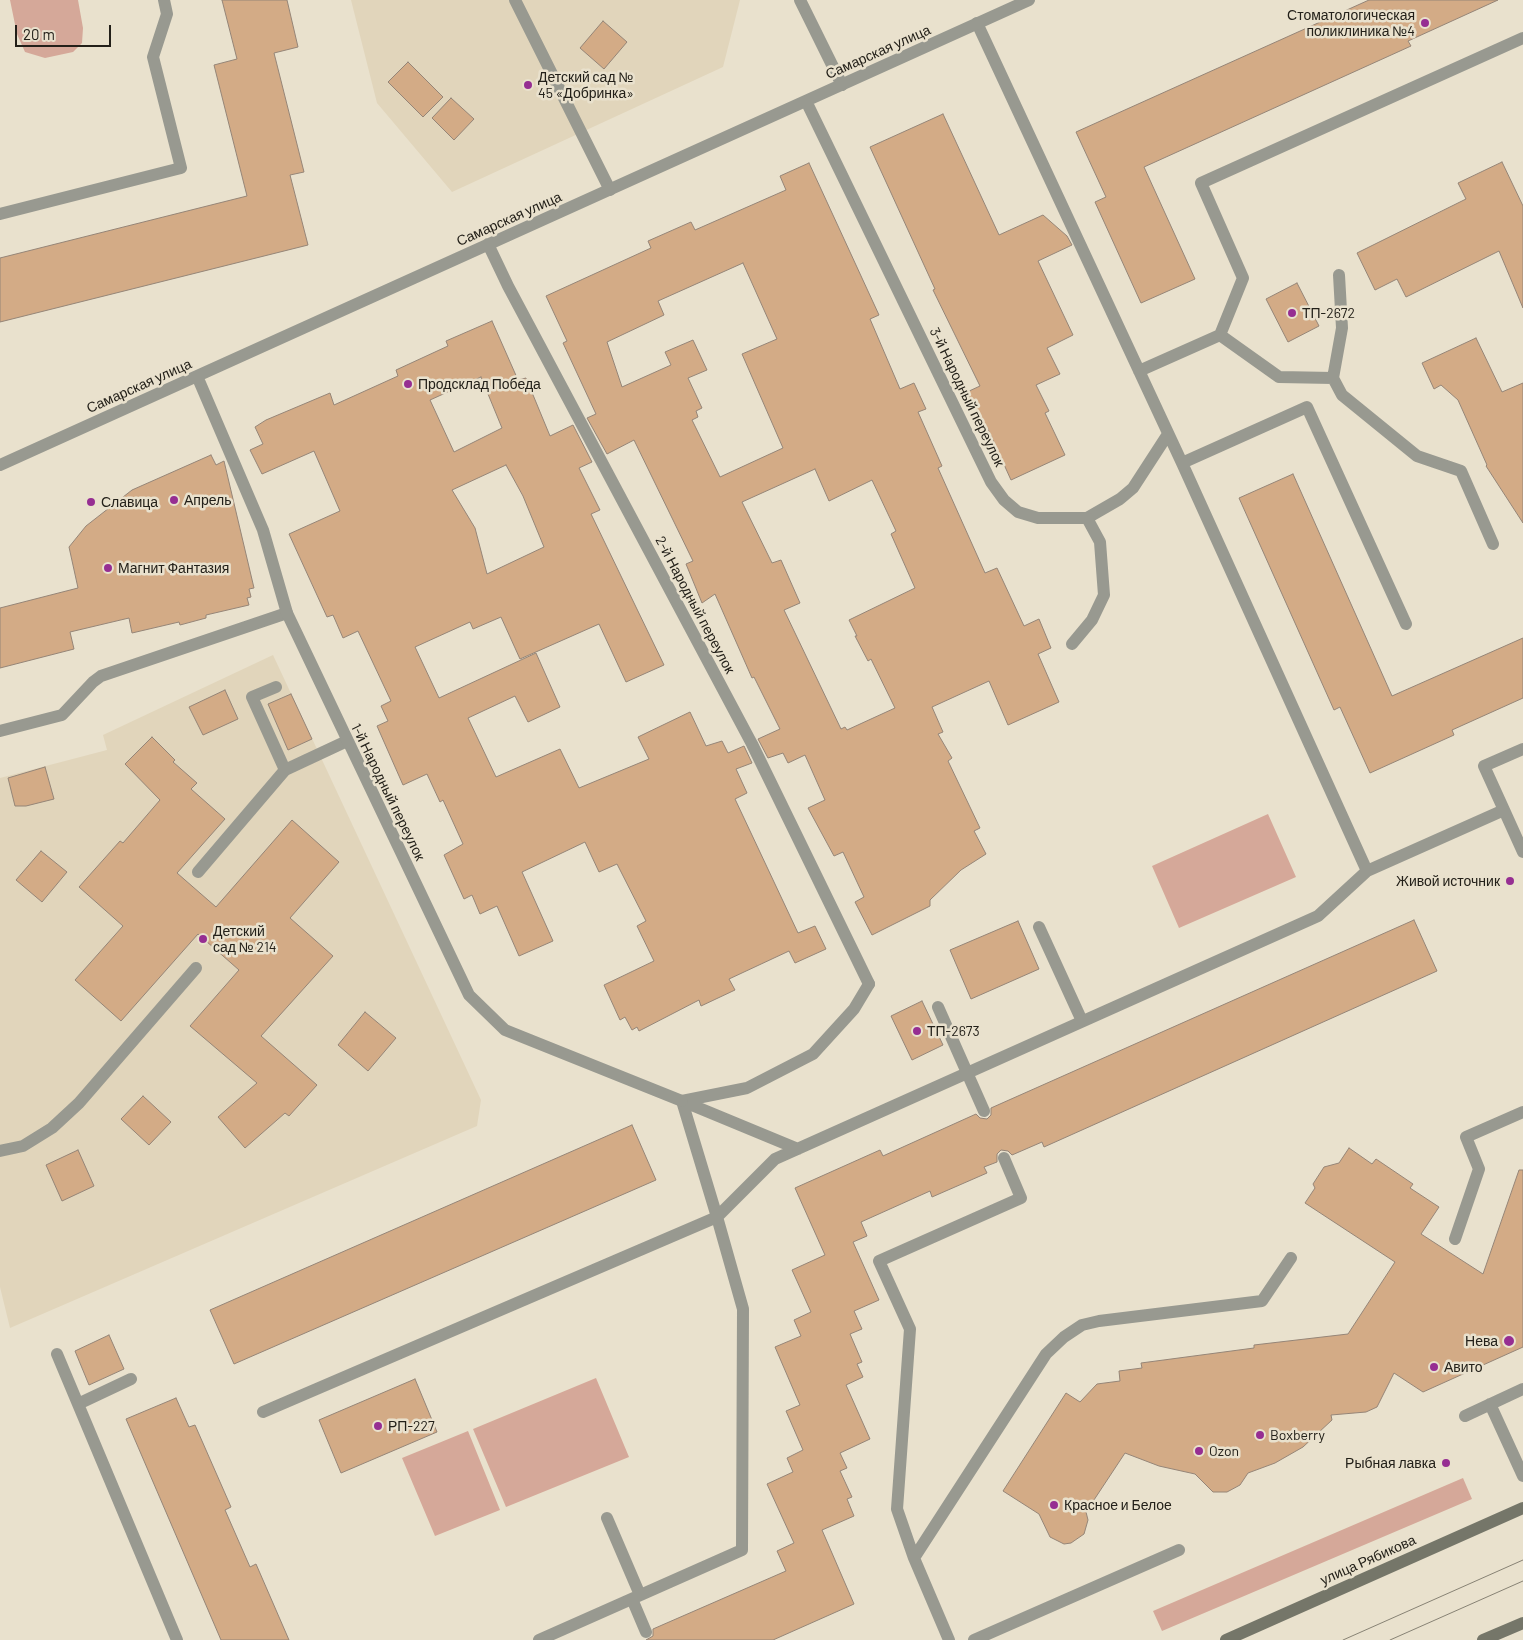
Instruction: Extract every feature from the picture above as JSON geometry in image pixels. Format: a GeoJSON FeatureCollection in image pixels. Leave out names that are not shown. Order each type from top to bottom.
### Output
{"type":"FeatureCollection","features":[{"type":"Feature","properties":{"kind":"main road","name":"улица Рябикова"},"geometry":{"type":"LineString","coordinates":[[1226,1640],[1523,1508]]}},
{"type":"Feature","properties":{"kind":"main road"},"geometry":{"type":"LineString","coordinates":[[1483,1640],[1523,1623]]}},
{"type":"Feature","properties":{"kind":"street"},"geometry":{"type":"LineString","coordinates":[[0,214],[181,168],[154,57],[168,14],[164,0]]}},
{"type":"Feature","properties":{"kind":"street"},"geometry":{"type":"LineString","coordinates":[[515,0],[610,190]]}},
{"type":"Feature","properties":{"kind":"street"},"geometry":{"type":"LineString","coordinates":[[800,0],[842,85]]}},
{"type":"Feature","properties":{"kind":"street","name":"Самарская улица"},"geometry":{"type":"LineString","coordinates":[[0,465],[1030,0]]}},
{"type":"Feature","properties":{"kind":"street"},"geometry":{"type":"LineString","coordinates":[[978,24],[1182,463],[1367,871]]}},
{"type":"Feature","properties":{"kind":"street"},"geometry":{"type":"LineString","coordinates":[[1139,372],[1220,335],[1243,278],[1201,183],[1523,38]]}},
{"type":"Feature","properties":{"kind":"street","name":"3-й Народный переулок"},"geometry":{"type":"LineString","coordinates":[[806,101],[991,482],[1004,500],[1018,512],[1038,518],[1087,518]]}},
{"type":"Feature","properties":{"kind":"street","name":"2-й Народный переулок"},"geometry":{"type":"LineString","coordinates":[[488,244],[508,286],[752,744],[869,984],[854,1009],[813,1054],[747,1088],[682,1101]]}},
{"type":"Feature","properties":{"kind":"street"},"geometry":{"type":"LineString","coordinates":[[1339,275],[1342,328],[1333,378],[1342,395],[1417,456],[1461,471],[1493,544]]}},
{"type":"Feature","properties":{"kind":"street"},"geometry":{"type":"LineString","coordinates":[[1220,335],[1279,377],[1333,378]]}},
{"type":"Feature","properties":{"kind":"street","name":"1-й Народный переулок"},"geometry":{"type":"LineString","coordinates":[[197,376],[263,530],[287,613],[470,996],[505,1030],[798,1148]]}},
{"type":"Feature","properties":{"kind":"street"},"geometry":{"type":"LineString","coordinates":[[1182,463],[1307,407],[1406,624]]}},
{"type":"Feature","properties":{"kind":"street"},"geometry":{"type":"LineString","coordinates":[[1072,644],[1092,620],[1104,595],[1100,542],[1087,518],[1120,499],[1133,488],[1168,434]]}},
{"type":"Feature","properties":{"kind":"street"},"geometry":{"type":"LineString","coordinates":[[0,731],[62,715],[92,682],[101,676],[287,613]]}},
{"type":"Feature","properties":{"kind":"street"},"geometry":{"type":"LineString","coordinates":[[276,686],[252,697],[285,770]]}},
{"type":"Feature","properties":{"kind":"street"},"geometry":{"type":"LineString","coordinates":[[198,872],[285,770],[347,741]]}},
{"type":"Feature","properties":{"kind":"street"},"geometry":{"type":"LineString","coordinates":[[1523,749],[1484,766],[1523,852]]}},
{"type":"Feature","properties":{"kind":"street"},"geometry":{"type":"LineString","coordinates":[[263,1412],[717,1217],[775,1159],[1318,916],[1367,871],[1504,810]]}},
{"type":"Feature","properties":{"kind":"street"},"geometry":{"type":"LineString","coordinates":[[1039,927],[1082,1022]]}},
{"type":"Feature","properties":{"kind":"street"},"geometry":{"type":"LineString","coordinates":[[0,1151],[23,1146],[52,1128],[79,1103],[196,968]]}},
{"type":"Feature","properties":{"kind":"street"},"geometry":{"type":"LineString","coordinates":[[938,1007],[984,1111]]}},
{"type":"Feature","properties":{"kind":"street"},"geometry":{"type":"LineString","coordinates":[[539,1640],[742,1550],[743,1309],[682,1101]]}},
{"type":"Feature","properties":{"kind":"street"},"geometry":{"type":"LineString","coordinates":[[1455,1239],[1479,1169],[1466,1137],[1523,1112]]}},
{"type":"Feature","properties":{"kind":"street"},"geometry":{"type":"LineString","coordinates":[[949,1640],[914,1558],[897,1509],[910,1329],[879,1261],[1021,1198],[1004,1158]]}},
{"type":"Feature","properties":{"kind":"street"},"geometry":{"type":"LineString","coordinates":[[914,1558],[1034,1370],[1064,1337],[1082,1326],[1099,1321],[1262,1301],[1291,1258]]}},
{"type":"Feature","properties":{"kind":"street"},"geometry":{"type":"LineString","coordinates":[[58,1354],[177,1640]]}},
{"type":"Feature","properties":{"kind":"street"},"geometry":{"type":"LineString","coordinates":[[78,1404],[131,1379]]}},
{"type":"Feature","properties":{"kind":"street"},"geometry":{"type":"LineString","coordinates":[[1465,1416],[1523,1389]]}},
{"type":"Feature","properties":{"kind":"street"},"geometry":{"type":"LineString","coordinates":[[1490,1404],[1523,1476]]}},
{"type":"Feature","properties":{"kind":"street"},"geometry":{"type":"LineString","coordinates":[[607,1518],[636,1597],[646,1632]]}},
{"type":"Feature","properties":{"kind":"street"},"geometry":{"type":"LineString","coordinates":[[974,1640],[1179,1550]]}},
{"type":"Feature","properties":{"kind":"shaded area"},"geometry":{"type":"Polygon","coordinates":[[[10,0],[78,0],[83,28],[82,43],[73,52],[45,58],[25,52],[17,34],[10,0]]]}},
{"type":"Feature","properties":{"kind":"shaded area","name":"Детский сад № 45 «Добринка»"},"geometry":{"type":"Polygon","coordinates":[[[351,0],[740,0],[723,67],[452,192],[377,103],[351,0]]]}},
{"type":"Feature","properties":{"kind":"shaded area","name":"Детский сад № 214"},"geometry":{"type":"Polygon","coordinates":[[[273,655],[481,1100],[477,1126],[10,1328],[0,1287],[0,778],[107,750],[103,735],[273,655]]]}},
{"type":"Feature","properties":{"kind":"shaded area"},"geometry":{"type":"Polygon","coordinates":[[[1268,814],[1296,877],[1179,928],[1152,866],[1268,814]]]}},
{"type":"Feature","properties":{"kind":"shaded area"},"geometry":{"type":"Polygon","coordinates":[[[596,1378],[629,1457],[506,1507],[473,1429],[596,1378]]]}},
{"type":"Feature","properties":{"kind":"shaded area"},"geometry":{"type":"Polygon","coordinates":[[[468,1431],[500,1510],[435,1536],[402,1458],[468,1431]]]}},
{"type":"Feature","properties":{"kind":"shaded area"},"geometry":{"type":"Polygon","coordinates":[[[1463,1478],[1472,1499],[1162,1631],[1153,1611],[1463,1478]]]}},
{"type":"Feature","properties":{"kind":"building"},"geometry":{"type":"Polygon","coordinates":[[[222,0],[287,0],[298,47],[274,53],[304,172],[290,175],[308,245],[0,322],[0,258],[247,196],[214,65],[237,59],[222,0]]]}},
{"type":"Feature","properties":{"kind":"building"},"geometry":{"type":"Polygon","coordinates":[[[1369,0],[1498,0],[1408,41],[1411,46],[1144,167],[1195,279],[1141,303],[1095,202],[1106,197],[1076,132],[1369,0]]]}},
{"type":"Feature","properties":{"kind":"building"},"geometry":{"type":"Polygon","coordinates":[[[603,21],[627,42],[604,69],[580,48],[603,21]]]}},
{"type":"Feature","properties":{"kind":"building"},"geometry":{"type":"Polygon","coordinates":[[[408,62],[443,97],[423,117],[388,82],[408,62]]]}},
{"type":"Feature","properties":{"kind":"building"},"geometry":{"type":"Polygon","coordinates":[[[451,98],[474,119],[454,140],[432,118],[451,98]]]}},
{"type":"Feature","properties":{"kind":"building"},"geometry":{"type":"Polygon","coordinates":[[[943,114],[999,235],[1043,215],[1067,236],[1072,245],[1038,261],[1073,335],[1047,348],[1060,374],[1036,385],[1049,411],[1045,413],[1065,455],[1011,480],[987,427],[984,428],[967,392],[980,386],[933,290],[935,289],[870,147],[943,114]]]}},
{"type":"Feature","properties":{"kind":"building"},"geometry":{"type":"Polygon","coordinates":[[[1502,162],[1523,206],[1523,308],[1499,251],[1406,297],[1397,279],[1375,290],[1357,253],[1466,199],[1458,183],[1502,162]]]}},
{"type":"Feature","properties":{"kind":"building"},"geometry":{"type":"Polygon","coordinates":[[[809,163],[879,315],[870,319],[900,389],[914,383],[926,409],[918,412],[942,466],[938,468],[985,573],[997,568],[1024,626],[1039,619],[1051,648],[1038,654],[1059,702],[1008,725],[989,681],[932,707],[943,732],[938,734],[952,758],[948,761],[980,828],[974,831],[986,854],[961,870],[930,900],[930,906],[872,935],[855,902],[864,897],[843,852],[834,856],[808,808],[825,800],[805,755],[788,763],[783,753],[768,758],[758,739],[780,729],[754,677],[752,678],[715,594],[702,603],[686,564],[693,561],[634,440],[607,454],[587,418],[596,414],[563,343],[567,341],[546,296],[651,248],[648,241],[691,222],[695,230],[786,190],[780,176],[809,163]],[[743,263],[658,301],[664,315],[607,342],[622,387],[671,365],[665,352],[693,340],[707,370],[688,378],[702,408],[696,411],[698,417],[692,420],[720,477],[783,448],[742,354],[777,339],[743,263]],[[815,469],[742,502],[772,563],[781,560],[800,603],[784,610],[841,729],[845,727],[847,730],[895,708],[871,659],[868,661],[849,620],[915,588],[891,534],[896,531],[872,480],[829,501],[815,469]]]}},
{"type":"Feature","properties":{"kind":"building","name":"ТП-2672"},"geometry":{"type":"Polygon","coordinates":[[[1297,283],[1319,326],[1288,342],[1266,299],[1297,283]]]}},
{"type":"Feature","properties":{"kind":"building"},"geometry":{"type":"Polygon","coordinates":[[[492,321],[518,380],[526,378],[550,436],[573,425],[592,462],[579,468],[600,510],[591,514],[664,665],[626,682],[599,624],[520,659],[501,617],[473,629],[470,622],[415,647],[439,698],[536,653],[560,707],[528,722],[515,696],[468,718],[496,777],[560,749],[579,788],[649,759],[638,737],[690,712],[706,746],[722,741],[728,753],[744,746],[752,763],[736,769],[747,793],[735,799],[798,933],[815,926],[826,949],[795,963],[789,951],[729,979],[735,990],[701,1006],[699,1000],[639,1031],[637,1027],[632,1030],[625,1017],[620,1020],[604,985],[654,961],[637,926],[646,921],[617,864],[599,872],[585,842],[522,872],[553,941],[519,956],[497,906],[480,914],[472,895],[464,899],[444,855],[463,844],[443,800],[440,802],[427,774],[403,785],[377,726],[388,721],[381,706],[391,701],[358,631],[343,638],[333,615],[327,617],[289,534],[340,511],[314,451],[262,474],[250,450],[263,444],[255,427],[266,420],[330,393],[334,405],[398,376],[396,370],[448,346],[446,341],[492,321]],[[481,377],[430,400],[454,452],[502,428],[481,377]],[[506,465],[452,490],[475,528],[487,574],[544,547],[523,496],[506,465]]]}},
{"type":"Feature","properties":{"kind":"building"},"geometry":{"type":"Polygon","coordinates":[[[1476,338],[1502,392],[1523,383],[1523,523],[1486,466],[1458,400],[1441,385],[1434,389],[1422,363],[1476,338]]]}},
{"type":"Feature","properties":{"kind":"building"},"geometry":{"type":"Polygon","coordinates":[[[211,455],[216,465],[224,461],[254,588],[249,589],[251,597],[247,598],[249,605],[206,615],[206,618],[180,625],[179,622],[132,633],[129,618],[70,632],[74,649],[0,668],[0,608],[78,588],[69,547],[86,526],[132,490],[211,455]]]}},
{"type":"Feature","properties":{"kind":"building"},"geometry":{"type":"Polygon","coordinates":[[[1293,474],[1392,696],[1523,638],[1523,698],[1452,730],[1454,735],[1370,773],[1340,707],[1334,710],[1239,498],[1293,474]]]}},
{"type":"Feature","properties":{"kind":"building"},"geometry":{"type":"Polygon","coordinates":[[[225,690],[238,719],[203,735],[189,707],[225,690]]]}},
{"type":"Feature","properties":{"kind":"building"},"geometry":{"type":"Polygon","coordinates":[[[291,694],[312,739],[288,750],[268,704],[291,694]]]}},
{"type":"Feature","properties":{"kind":"building"},"geometry":{"type":"Polygon","coordinates":[[[152,737],[175,760],[173,762],[197,783],[191,789],[225,819],[177,873],[216,907],[292,820],[339,862],[290,918],[333,956],[261,1036],[317,1085],[289,1116],[285,1113],[245,1148],[218,1117],[257,1083],[190,1026],[239,970],[198,934],[121,1021],[75,980],[123,926],[79,887],[120,841],[123,843],[160,800],[125,764],[152,737]]]}},
{"type":"Feature","properties":{"kind":"building"},"geometry":{"type":"Polygon","coordinates":[[[45,767],[54,799],[26,806],[15,806],[8,778],[45,767]]]}},
{"type":"Feature","properties":{"kind":"building"},"geometry":{"type":"Polygon","coordinates":[[[41,851],[67,872],[42,902],[16,880],[41,851]]]}},
{"type":"Feature","properties":{"kind":"building"},"geometry":{"type":"Polygon","coordinates":[[[1414,920],[1437,971],[1044,1147],[1042,1142],[1012,1155],[1008,1151],[1001,1150],[997,1154],[997,1162],[984,1167],[987,1173],[932,1197],[930,1191],[861,1222],[867,1236],[853,1242],[879,1300],[854,1311],[862,1329],[850,1334],[862,1362],[857,1364],[863,1377],[846,1385],[870,1439],[840,1453],[847,1468],[840,1471],[852,1497],[847,1499],[854,1516],[822,1530],[854,1604],[773,1640],[646,1640],[653,1636],[653,1629],[786,1571],[777,1551],[794,1543],[767,1484],[793,1472],[787,1458],[803,1450],[786,1411],[800,1405],[775,1347],[801,1336],[794,1320],[811,1312],[792,1270],[825,1255],[795,1188],[880,1150],[883,1156],[976,1114],[980,1118],[987,1119],[991,1115],[991,1108],[1414,920]]]}},
{"type":"Feature","properties":{"kind":"building"},"geometry":{"type":"Polygon","coordinates":[[[1018,921],[1039,969],[971,999],[950,950],[1018,921]]]}},
{"type":"Feature","properties":{"kind":"building","name":"ТП-2673"},"geometry":{"type":"Polygon","coordinates":[[[922,1001],[943,1045],[912,1060],[891,1016],[922,1001]]]}},
{"type":"Feature","properties":{"kind":"building"},"geometry":{"type":"Polygon","coordinates":[[[365,1012],[396,1038],[368,1071],[338,1045],[365,1012]]]}},
{"type":"Feature","properties":{"kind":"building"},"geometry":{"type":"Polygon","coordinates":[[[143,1096],[171,1122],[149,1145],[121,1119],[143,1096]]]}},
{"type":"Feature","properties":{"kind":"building"},"geometry":{"type":"Polygon","coordinates":[[[632,1125],[656,1180],[234,1364],[210,1310],[632,1125]]]}},
{"type":"Feature","properties":{"kind":"building"},"geometry":{"type":"Polygon","coordinates":[[[1349,1148],[1372,1164],[1376,1159],[1413,1184],[1410,1188],[1439,1207],[1421,1234],[1483,1274],[1519,1170],[1523,1170],[1523,1347],[1423,1392],[1394,1373],[1377,1407],[1366,1412],[1331,1415],[1332,1420],[1303,1447],[1275,1463],[1248,1473],[1240,1485],[1227,1492],[1213,1492],[1195,1474],[1159,1466],[1125,1453],[1086,1512],[1088,1520],[1084,1534],[1071,1543],[1064,1544],[1050,1537],[1039,1514],[1003,1491],[1066,1393],[1080,1402],[1097,1384],[1120,1381],[1119,1371],[1142,1368],[1141,1363],[1254,1348],[1254,1345],[1348,1334],[1395,1262],[1305,1203],[1315,1188],[1313,1184],[1324,1167],[1339,1163],[1349,1148]]]}},
{"type":"Feature","properties":{"kind":"building"},"geometry":{"type":"Polygon","coordinates":[[[78,1150],[94,1186],[62,1201],[46,1165],[78,1150]]]}},
{"type":"Feature","properties":{"kind":"building"},"geometry":{"type":"Polygon","coordinates":[[[109,1335],[124,1369],[89,1385],[75,1351],[109,1335]]]}},
{"type":"Feature","properties":{"kind":"building","name":"РП-227"},"geometry":{"type":"Polygon","coordinates":[[[415,1379],[437,1432],[341,1473],[319,1420],[415,1379]]]}},
{"type":"Feature","properties":{"kind":"building"},"geometry":{"type":"Polygon","coordinates":[[[176,1398],[189,1427],[195,1425],[231,1507],[225,1510],[250,1567],[256,1564],[289,1640],[221,1640],[126,1419],[176,1398]]]}},
{"type":"Feature","properties":{"kind":"tram line"},"geometry":{"type":"LineString","coordinates":[[1343,1640],[1523,1560]]}},
{"type":"Feature","properties":{"kind":"tram line"},"geometry":{"type":"LineString","coordinates":[[1390,1640],[1523,1581]]}},
{"type":"Feature","properties":{"kind":"place","name":"Стоматологическая поликлиника №4"},"geometry":{"type":"Point","coordinates":[1425,23]}},
{"type":"Feature","properties":{"kind":"place","name":"Детский сад № 45 «Добринка»"},"geometry":{"type":"Point","coordinates":[528,85]}},
{"type":"Feature","properties":{"kind":"place","name":"ТП-2672"},"geometry":{"type":"Point","coordinates":[1292,313]}},
{"type":"Feature","properties":{"kind":"place","name":"Продсклад Победа"},"geometry":{"type":"Point","coordinates":[408,384]}},
{"type":"Feature","properties":{"kind":"place","name":"Апрель"},"geometry":{"type":"Point","coordinates":[174,500]}},
{"type":"Feature","properties":{"kind":"place","name":"Славица"},"geometry":{"type":"Point","coordinates":[91,502]}},
{"type":"Feature","properties":{"kind":"place","name":"Магнит Фантазия"},"geometry":{"type":"Point","coordinates":[108,568]}},
{"type":"Feature","properties":{"kind":"place","name":"Живой источник"},"geometry":{"type":"Point","coordinates":[1510,881]}},
{"type":"Feature","properties":{"kind":"place","name":"Детский сад № 214"},"geometry":{"type":"Point","coordinates":[203,939]}},
{"type":"Feature","properties":{"kind":"place","name":"ТП-2673"},"geometry":{"type":"Point","coordinates":[917,1031]}},
{"type":"Feature","properties":{"kind":"place","name":"Нева"},"geometry":{"type":"Point","coordinates":[1509,1341]}},
{"type":"Feature","properties":{"kind":"place","name":"Авито"},"geometry":{"type":"Point","coordinates":[1434,1367]}},
{"type":"Feature","properties":{"kind":"place","name":"РП-227"},"geometry":{"type":"Point","coordinates":[378,1426]}},
{"type":"Feature","properties":{"kind":"place","name":"Boxberry"},"geometry":{"type":"Point","coordinates":[1260,1435]}},
{"type":"Feature","properties":{"kind":"place","name":"Ozon"},"geometry":{"type":"Point","coordinates":[1199,1451]}},
{"type":"Feature","properties":{"kind":"place","name":"Рыбная лавка"},"geometry":{"type":"Point","coordinates":[1446,1463]}},
{"type":"Feature","properties":{"kind":"place","name":"Красное и Белое"},"geometry":{"type":"Point","coordinates":[1054,1505]}}]}
